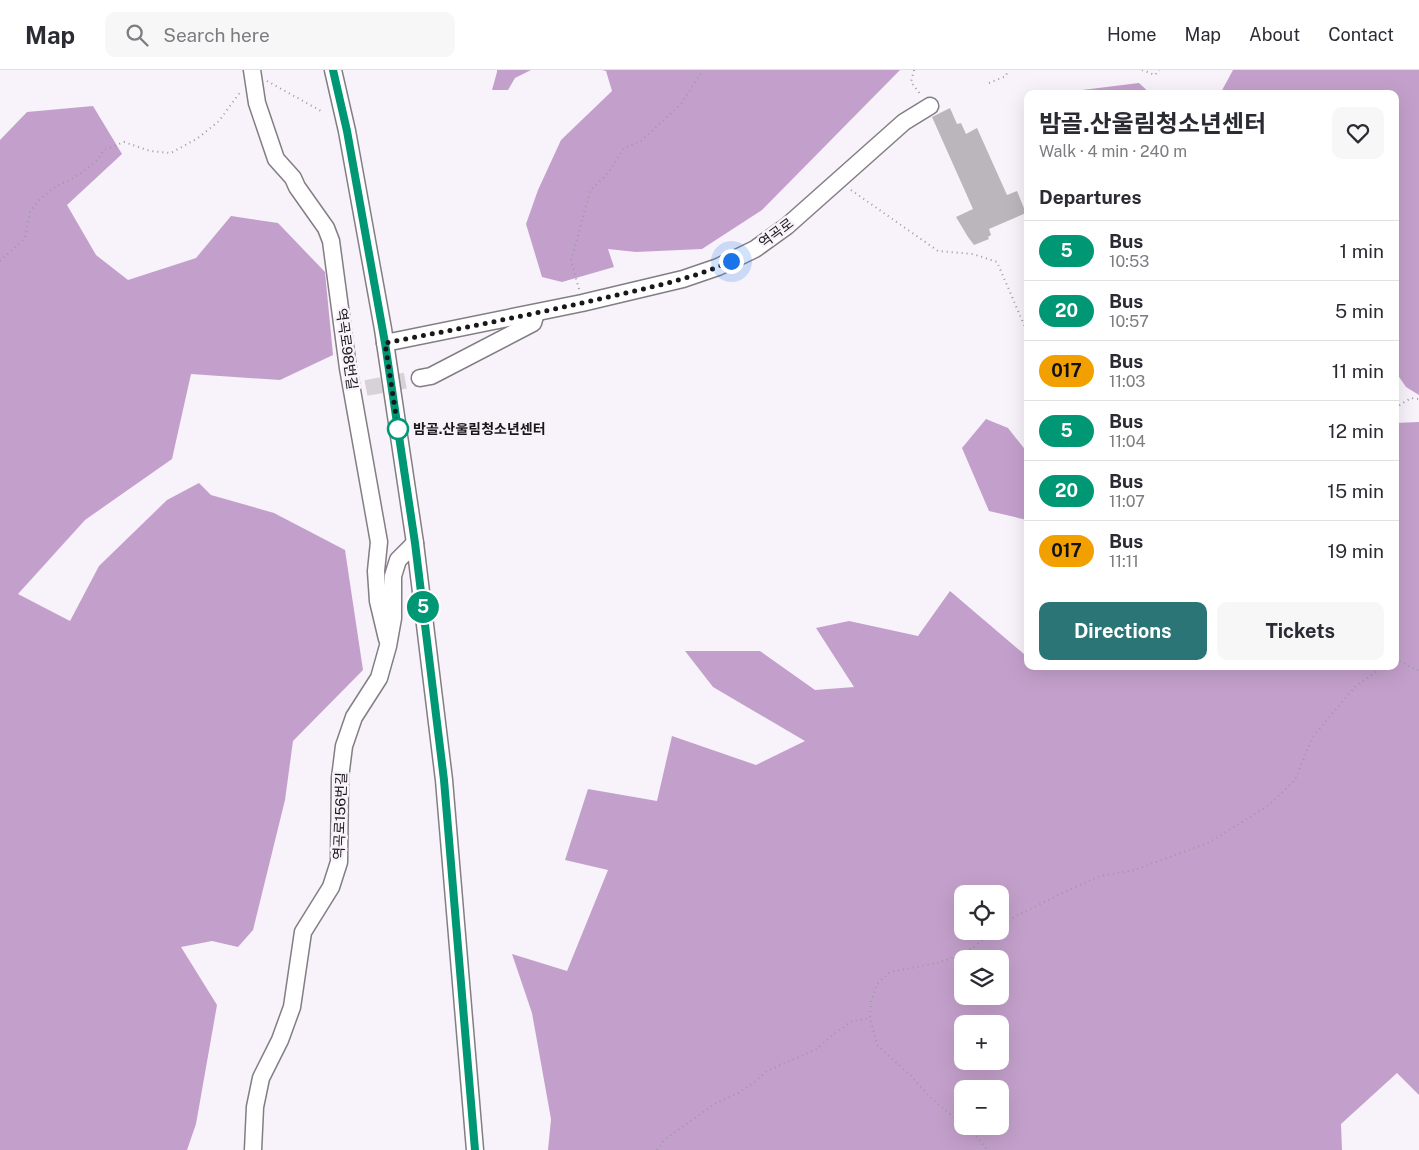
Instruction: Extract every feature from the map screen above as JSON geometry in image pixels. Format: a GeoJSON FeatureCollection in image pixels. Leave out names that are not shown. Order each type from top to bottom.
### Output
{"type":"FeatureCollection","features":[{"type":"Feature","properties":{"kind":"street"},"geometry":{"type":"LineString","coordinates":[[333,70],[347,131],[385,343],[415,543],[444,780],[475,1150]]}},
{"type":"Feature","properties":{"kind":"street","name":"역곡로98번길"},"geometry":{"type":"LineString","coordinates":[[253,75],[257,103],[276,159],[293,178],[297,187],[326,228],[331,241],[343,371],[359,389],[380,542],[376,571],[378,601],[388,646]]}},
{"type":"Feature","properties":{"kind":"street","name":"역곡로"},"geometry":{"type":"LineString","coordinates":[[385,343],[536,313],[683,279],[718,267],[755,249],[787,226],[927,102]]}},
{"type":"Feature","properties":{"kind":"street"},"geometry":{"type":"LineString","coordinates":[[420,378],[431,376],[533,323],[536,313]]}},
{"type":"Feature","properties":{"kind":"street","name":"역곡로156번길"},"geometry":{"type":"LineString","coordinates":[[253,1150],[255,1107],[261,1078],[280,1040],[292,1007],[303,932],[331,887],[340,862],[340,778],[344,746],[354,717],[379,678],[394,618],[393,576],[398,560],[415,543]]}},
{"type":"Feature","properties":{"kind":"path"},"geometry":{"type":"LineString","coordinates":[[581,297],[572,261],[590,190],[609,172],[624,148],[641,140],[681,104],[703,70]]}},
{"type":"Feature","properties":{"kind":"path"},"geometry":{"type":"LineString","coordinates":[[914,70],[911,82],[927,102]]}},
{"type":"Feature","properties":{"kind":"path"},"geometry":{"type":"LineString","coordinates":[[989,83],[1006,76],[1008,70]]}},
{"type":"Feature","properties":{"kind":"path"},"geometry":{"type":"LineString","coordinates":[[1142,70],[1156,75],[1159,70]]}},
{"type":"Feature","properties":{"kind":"path"},"geometry":{"type":"LineString","coordinates":[[0,262],[25,238],[30,212],[38,201],[53,188],[79,175],[97,160],[104,150],[124,142],[150,151],[171,154],[198,138],[219,122],[253,75],[266,80],[321,112]]}},
{"type":"Feature","properties":{"kind":"path"},"geometry":{"type":"LineString","coordinates":[[838,181],[938,251],[973,254],[997,262],[1024,325]]}},
{"type":"Feature","properties":{"kind":"path"},"geometry":{"type":"LineString","coordinates":[[1399,406],[1411,398],[1419,400]]}},
{"type":"Feature","properties":{"kind":"path"},"geometry":{"type":"LineString","coordinates":[[1399,661],[1419,670]]}},
{"type":"Feature","properties":{"kind":"path"},"geometry":{"type":"LineString","coordinates":[[1009,920],[1100,876],[1135,870],[1210,842],[1269,805],[1295,780],[1313,737],[1330,716],[1356,686],[1379,670]]}},
{"type":"Feature","properties":{"kind":"path"},"geometry":{"type":"LineString","coordinates":[[954,1117],[932,1100],[911,1076],[877,1045],[870,1018],[871,1002],[877,984],[890,972],[938,964],[974,947],[982,940]]}},
{"type":"Feature","properties":{"kind":"path"},"geometry":{"type":"LineString","coordinates":[[657,1150],[664,1140],[716,1103],[752,1084],[767,1071],[817,1049],[852,1021],[870,1018]]}},
{"type":"Feature","properties":{"kind":"path"},"geometry":{"type":"LineString","coordinates":[[975,1135],[987,1150]]}},
{"type":"Feature","properties":{"kind":"shaded area"},"geometry":{"type":"Polygon","coordinates":[[[497,70],[531,70],[515,78],[508,90],[492,90],[497,70]]]}},
{"type":"Feature","properties":{"kind":"shaded area"},"geometry":{"type":"Polygon","coordinates":[[[602,70],[900,70],[762,210],[702,249],[636,252],[608,249],[614,267],[562,282],[542,277],[526,224],[538,190],[561,140],[612,91],[606,71],[602,70]]]}},
{"type":"Feature","properties":{"kind":"shaded area"},"geometry":{"type":"Polygon","coordinates":[[[1233,70],[1419,70],[1419,395],[1406,387],[1399,377],[1399,90],[1222,90],[1233,70]]]}},
{"type":"Feature","properties":{"kind":"shaded area"},"geometry":{"type":"Polygon","coordinates":[[[1139,83],[1147,90],[1082,90],[1139,83]]]}},
{"type":"Feature","properties":{"kind":"shaded area"},"geometry":{"type":"Polygon","coordinates":[[[93,106],[122,154],[67,205],[96,255],[128,280],[196,258],[231,216],[278,223],[325,272],[333,355],[280,380],[191,374],[172,459],[85,520],[18,594],[70,621],[99,566],[167,500],[199,483],[211,495],[274,513],[345,550],[363,670],[293,741],[285,800],[253,930],[238,947],[212,941],[181,947],[217,1005],[196,1124],[187,1150],[0,1150],[0,140],[27,112],[93,106]]]}},
{"type":"Feature","properties":{"kind":"shaded area"},"geometry":{"type":"Polygon","coordinates":[[[986,419],[1008,428],[1024,448],[1024,519],[989,511],[962,448],[986,419]]]}},
{"type":"Feature","properties":{"kind":"shaded area"},"geometry":{"type":"Polygon","coordinates":[[[1419,422],[1419,1095],[1397,1073],[1341,1124],[1342,1150],[548,1150],[551,1119],[532,1013],[512,954],[567,971],[608,870],[565,860],[588,789],[657,801],[672,736],[756,765],[805,741],[713,687],[685,651],[760,651],[815,690],[854,687],[816,628],[849,621],[918,636],[950,591],[1024,654],[1024,670],[1399,670],[1399,423],[1419,422]]]}},
{"type":"Feature","properties":{"kind":"building"},"geometry":{"type":"Polygon","coordinates":[[[950,108],[957,124],[961,123],[966,134],[977,128],[1007,195],[1017,191],[1024,208],[1024,214],[989,229],[991,235],[988,237],[989,239],[974,245],[956,217],[973,209],[932,117],[950,108]]]}},
{"type":"Feature","properties":{"kind":"tunnel"},"geometry":{"type":"LineString","coordinates":[[366,388],[420,378]]}},
{"type":"Feature","properties":{"kind":"bus line","name":"5"},"geometry":{"type":"LineString","coordinates":[[333,70],[347,131],[385,343],[415,543],[444,780],[475,1150]]}},
{"type":"Feature","properties":{"kind":"place","name":"밤골.산울림청소년센터"},"geometry":{"type":"Point","coordinates":[398,429]}},
{"type":"Feature","properties":{"kind":"route"},"geometry":{"type":"LineString","coordinates":[[398,429],[385,343],[599,299],[683,279],[731,261]]}}]}
